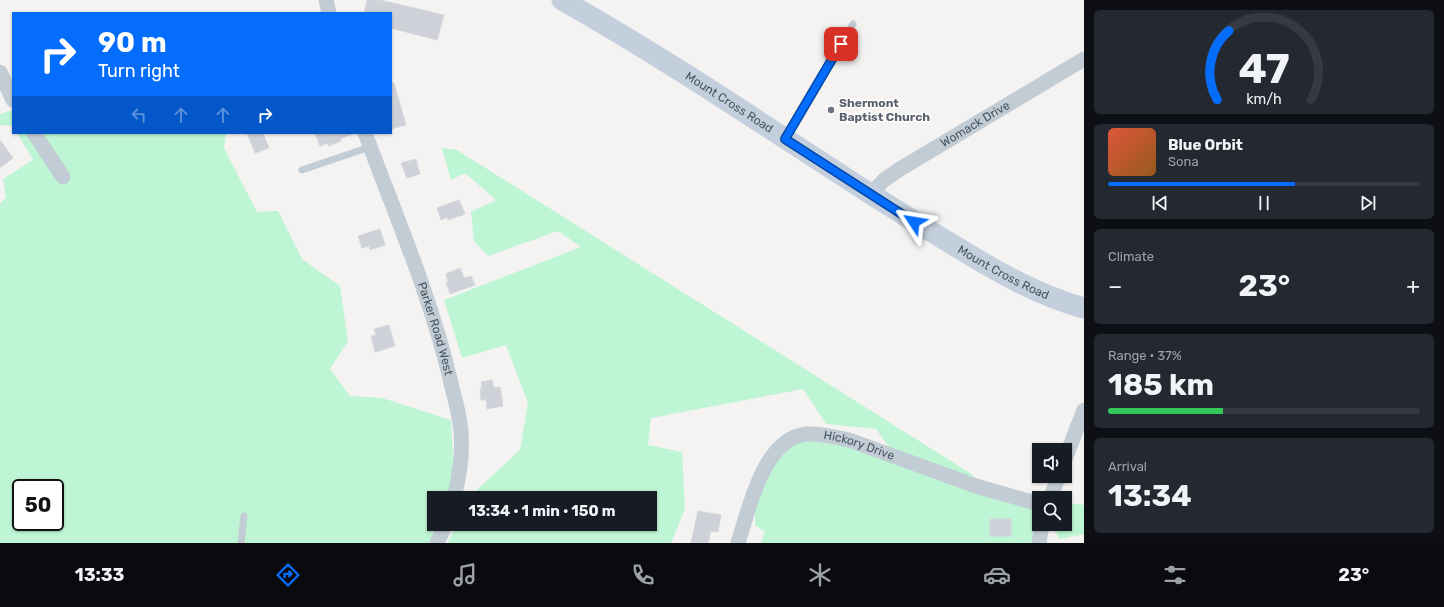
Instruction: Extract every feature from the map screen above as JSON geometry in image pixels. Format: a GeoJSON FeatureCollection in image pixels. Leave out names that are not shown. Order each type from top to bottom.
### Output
{"type":"FeatureCollection","features":[{"type":"Feature","properties":{"kind":"main road","name":"Mount Cross Road"},"geometry":{"type":"LineString","coordinates":[[562,0],[669,64],[914,222],[993,269],[1046,295],[1084,308]]}},
{"type":"Feature","properties":{"kind":"street"},"geometry":{"type":"LineString","coordinates":[[326,0],[328,12]]}},
{"type":"Feature","properties":{"kind":"street","name":"Womack Drive"},"geometry":{"type":"LineString","coordinates":[[871,194],[884,180],[900,169],[1084,58]]}},
{"type":"Feature","properties":{"kind":"street"},"geometry":{"type":"LineString","coordinates":[[0,72],[12,98]]}},
{"type":"Feature","properties":{"kind":"street"},"geometry":{"type":"LineString","coordinates":[[35,134],[64,177]]}},
{"type":"Feature","properties":{"kind":"street","name":"Parker Road West"},"geometry":{"type":"LineString","coordinates":[[367,140],[431,310],[442,344],[460,423],[461,451],[459,478],[456,491]]}},
{"type":"Feature","properties":{"kind":"street"},"geometry":{"type":"LineString","coordinates":[[1071,443],[1084,410]]}},
{"type":"Feature","properties":{"kind":"street","name":"Hickory Drive"},"geometry":{"type":"LineString","coordinates":[[738,543],[751,502],[770,458],[779,448],[790,440],[807,434],[849,440],[976,486],[1032,502]]}},
{"type":"Feature","properties":{"kind":"street"},"geometry":{"type":"LineString","coordinates":[[437,543],[443,531]]}},
{"type":"Feature","properties":{"kind":"street"},"geometry":{"type":"LineString","coordinates":[[1039,543],[1041,531]]}},
{"type":"Feature","properties":{"kind":"lane"},"geometry":{"type":"LineString","coordinates":[[785,139],[853,24]]}},
{"type":"Feature","properties":{"kind":"lane"},"geometry":{"type":"LineString","coordinates":[[302,170],[367,140]]}},
{"type":"Feature","properties":{"kind":"lane"},"geometry":{"type":"LineString","coordinates":[[241,543],[244,516]]}},
{"type":"Feature","properties":{"kind":"green space"},"geometry":{"type":"Polygon","coordinates":[[[12,110],[12,126],[0,125],[0,114],[12,110]]]}},
{"type":"Feature","properties":{"kind":"green space"},"geometry":{"type":"Polygon","coordinates":[[[18,134],[226,134],[224,148],[257,212],[278,211],[302,259],[340,286],[348,341],[330,369],[350,396],[382,398],[451,420],[454,471],[450,491],[427,491],[427,531],[435,531],[429,543],[0,543],[0,204],[6,197],[3,179],[33,160],[18,134]]]}},
{"type":"Feature","properties":{"kind":"green space"},"geometry":{"type":"Polygon","coordinates":[[[442,148],[457,150],[973,475],[972,479],[889,447],[876,429],[826,424],[803,389],[651,418],[648,445],[682,452],[685,509],[671,543],[448,543],[453,531],[657,531],[657,491],[476,491],[520,450],[528,403],[506,345],[462,358],[444,300],[581,247],[558,231],[488,256],[474,241],[471,212],[496,200],[465,173],[451,180],[442,148]]]}},
{"type":"Feature","properties":{"kind":"green space"},"geometry":{"type":"Polygon","coordinates":[[[813,436],[1032,506],[1032,531],[1034,531],[1031,543],[761,543],[765,532],[755,525],[755,507],[771,463],[795,442],[813,436]]]}},
{"type":"Feature","properties":{"kind":"green space"},"geometry":{"type":"Polygon","coordinates":[[[1072,503],[1084,505],[1084,534],[1060,539],[1055,531],[1072,531],[1072,503]]]}},
{"type":"Feature","properties":{"kind":"building"},"geometry":{"type":"Polygon","coordinates":[[[367,0],[380,0],[444,15],[437,40],[392,28],[392,12],[364,12],[367,0]]]}},
{"type":"Feature","properties":{"kind":"building"},"geometry":{"type":"Polygon","coordinates":[[[392,83],[394,83],[406,125],[392,129],[392,83]]]}},
{"type":"Feature","properties":{"kind":"building"},"geometry":{"type":"Polygon","coordinates":[[[247,134],[263,134],[269,148],[255,153],[247,134]]]}},
{"type":"Feature","properties":{"kind":"building"},"geometry":{"type":"Polygon","coordinates":[[[315,134],[352,134],[340,139],[341,141],[328,146],[328,143],[320,146],[315,134]]]}},
{"type":"Feature","properties":{"kind":"building"},"geometry":{"type":"Polygon","coordinates":[[[0,140],[13,158],[0,168],[0,140]]]}},
{"type":"Feature","properties":{"kind":"building"},"geometry":{"type":"Polygon","coordinates":[[[416,159],[420,174],[407,178],[401,163],[416,159]]]}},
{"type":"Feature","properties":{"kind":"building"},"geometry":{"type":"Polygon","coordinates":[[[459,200],[465,214],[448,220],[447,217],[441,220],[437,208],[459,200]]]}},
{"type":"Feature","properties":{"kind":"building"},"geometry":{"type":"Polygon","coordinates":[[[380,229],[385,245],[370,250],[369,246],[362,248],[358,236],[380,229]]]}},
{"type":"Feature","properties":{"kind":"building"},"geometry":{"type":"Polygon","coordinates":[[[460,268],[464,278],[471,276],[475,285],[450,294],[446,282],[448,282],[446,274],[460,268]]]}},
{"type":"Feature","properties":{"kind":"building"},"geometry":{"type":"Polygon","coordinates":[[[389,325],[395,346],[375,352],[371,336],[376,335],[374,329],[389,325]]]}},
{"type":"Feature","properties":{"kind":"building"},"geometry":{"type":"Polygon","coordinates":[[[492,380],[494,388],[500,387],[503,406],[487,409],[486,400],[481,400],[481,382],[492,380]]]}},
{"type":"Feature","properties":{"kind":"building"},"geometry":{"type":"Polygon","coordinates":[[[698,511],[721,515],[718,532],[711,531],[708,543],[691,543],[698,511]]]}},
{"type":"Feature","properties":{"kind":"building"},"geometry":{"type":"Polygon","coordinates":[[[990,519],[1011,519],[1011,536],[990,536],[990,519]]]}},
{"type":"Feature","properties":{"kind":"place","name":"Shermont Baptist Church"},"geometry":{"type":"Point","coordinates":[831,110]}},
{"type":"Feature","properties":{"kind":"route"},"geometry":{"type":"LineString","coordinates":[[841,44],[785,139],[914,222]]}}]}
